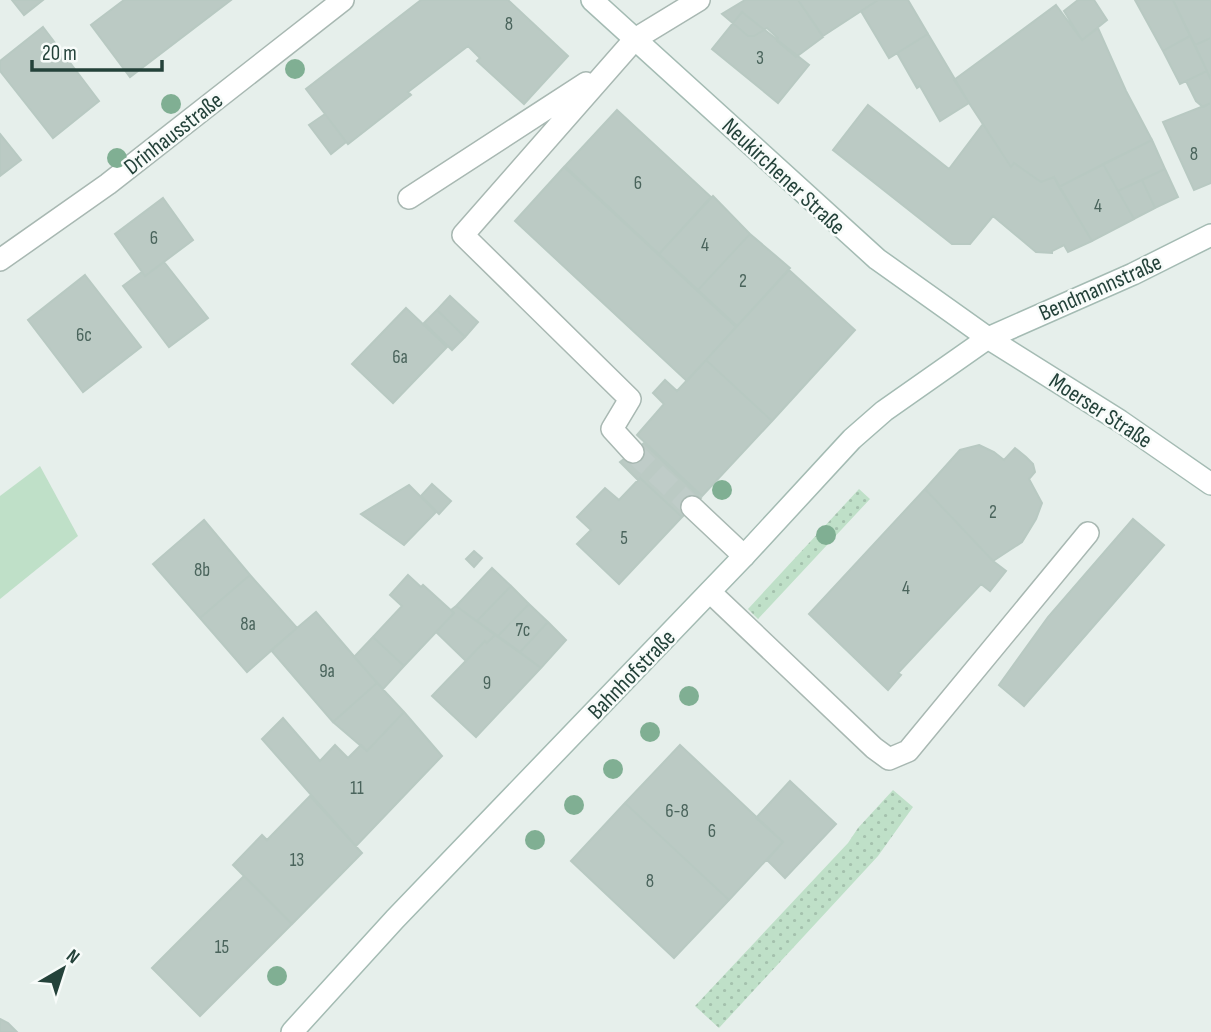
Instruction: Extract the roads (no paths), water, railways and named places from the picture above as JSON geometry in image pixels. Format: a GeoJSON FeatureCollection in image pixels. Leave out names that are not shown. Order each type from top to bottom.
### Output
{"type":"FeatureCollection","features":[{"type":"Feature","properties":{"kind":"main road","name":"Drinhausstraße"},"geometry":{"type":"LineString","coordinates":[[0,260],[108,184],[343,0]]}},
{"type":"Feature","properties":{"kind":"main road","name":"Neukirchener Straße"},"geometry":{"type":"LineString","coordinates":[[592,0],[846,233],[877,259],[988,338]]}},
{"type":"Feature","properties":{"kind":"main road"},"geometry":{"type":"LineString","coordinates":[[633,452],[612,429],[631,399],[463,235],[635,39],[699,0]]}},
{"type":"Feature","properties":{"kind":"main road"},"geometry":{"type":"LineString","coordinates":[[409,198],[608,68]]}},
{"type":"Feature","properties":{"kind":"main road","name":"Bendmannstraße"},"geometry":{"type":"LineString","coordinates":[[988,338],[1133,274],[1211,235]]}},
{"type":"Feature","properties":{"kind":"main road","name":"Moerser Straße"},"geometry":{"type":"LineString","coordinates":[[988,338],[1120,421],[1211,484]]}},
{"type":"Feature","properties":{"kind":"main road","name":"Bahnhofstraße"},"geometry":{"type":"LineString","coordinates":[[292,1032],[852,439],[873,420],[988,338]]}},
{"type":"Feature","properties":{"kind":"main road"},"geometry":{"type":"LineString","coordinates":[[692,508],[744,556]]}},
{"type":"Feature","properties":{"kind":"main road"},"geometry":{"type":"LineString","coordinates":[[710,592],[874,748],[889,759],[908,751],[1088,533]]}},
{"type":"Feature","properties":{"kind":"tunnel"},"geometry":{"type":"LineString","coordinates":[[633,452],[692,507]]}}]}
